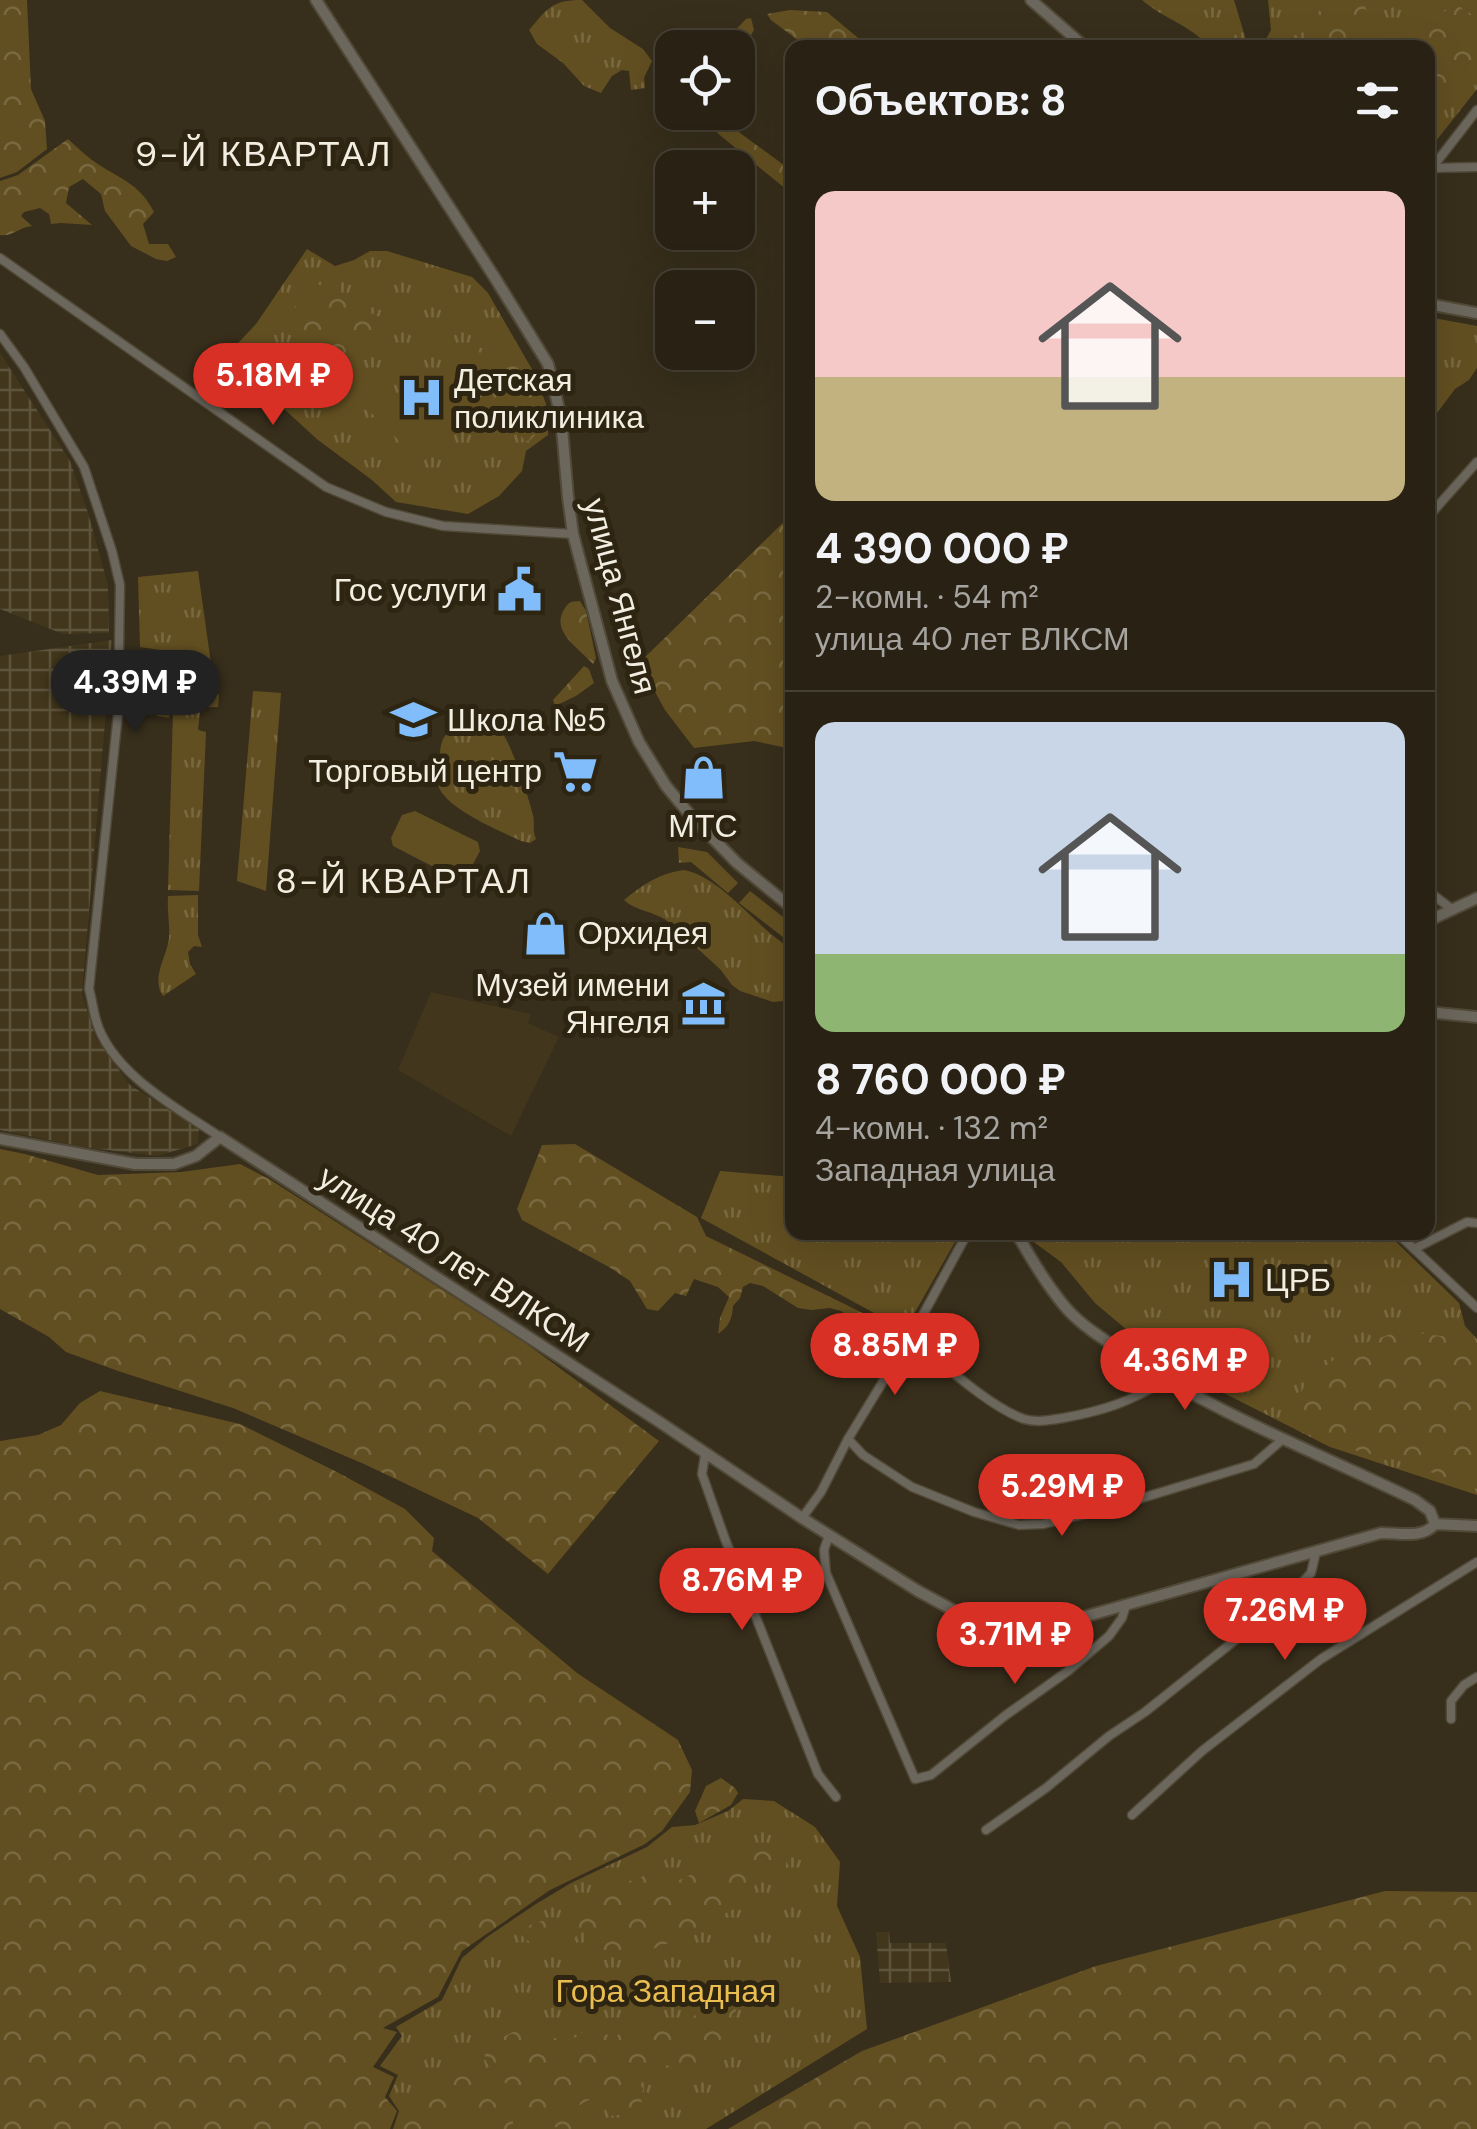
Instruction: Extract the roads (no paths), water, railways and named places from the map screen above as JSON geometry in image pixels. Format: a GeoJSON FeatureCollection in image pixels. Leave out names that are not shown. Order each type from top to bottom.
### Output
{"type":"FeatureCollection","features":[{"type":"Feature","properties":{"kind":"street","name":"улица Янгеля"},"geometry":{"type":"LineString","coordinates":[[316,0],[548,364],[561,416],[573,534],[612,681],[639,742],[666,786],[691,816],[737,863],[785,902]]}},
{"type":"Feature","properties":{"kind":"street"},"geometry":{"type":"LineString","coordinates":[[1031,0],[1077,40]]}},
{"type":"Feature","properties":{"kind":"street"},"geometry":{"type":"LineString","coordinates":[[1435,165],[1477,110]]}},
{"type":"Feature","properties":{"kind":"street"},"geometry":{"type":"LineString","coordinates":[[1435,170],[1477,166]]}},
{"type":"Feature","properties":{"kind":"street"},"geometry":{"type":"LineString","coordinates":[[0,258],[326,487],[386,512],[443,526],[573,534]]}},
{"type":"Feature","properties":{"kind":"street"},"geometry":{"type":"LineString","coordinates":[[1435,305],[1477,314]]}},
{"type":"Feature","properties":{"kind":"street","name":"улица 40 лет ВЛКСМ"},"geometry":{"type":"LineString","coordinates":[[0,334],[84,467],[120,584],[118,714],[90,989],[103,1038],[125,1067],[153,1092],[828,1535],[976,1623],[1010,1629],[1044,1628],[1381,1533],[1428,1532],[1435,1524],[1477,1526]]}},
{"type":"Feature","properties":{"kind":"street"},"geometry":{"type":"LineString","coordinates":[[1435,509],[1477,462]]}},
{"type":"Feature","properties":{"kind":"street"},"geometry":{"type":"LineString","coordinates":[[1435,896],[1453,910]]}},
{"type":"Feature","properties":{"kind":"street"},"geometry":{"type":"LineString","coordinates":[[1435,918],[1477,898]]}},
{"type":"Feature","properties":{"kind":"street"},"geometry":{"type":"LineString","coordinates":[[1435,1013],[1477,1017]]}},
{"type":"Feature","properties":{"kind":"street"},"geometry":{"type":"LineString","coordinates":[[0,1139],[135,1164],[174,1164],[196,1156],[220,1138]]}},
{"type":"Feature","properties":{"kind":"street"},"geometry":{"type":"LineString","coordinates":[[1435,1239],[1467,1222],[1477,1223]]}},
{"type":"Feature","properties":{"kind":"street"},"geometry":{"type":"LineString","coordinates":[[802,1518],[821,1492],[964,1240]]}},
{"type":"Feature","properties":{"kind":"street"},"geometry":{"type":"LineString","coordinates":[[1020,1240],[1069,1312],[1164,1380],[1283,1440],[1416,1500],[1430,1512],[1435,1524]]}},
{"type":"Feature","properties":{"kind":"street"},"geometry":{"type":"LineString","coordinates":[[1404,1240],[1477,1308]]}},
{"type":"Feature","properties":{"kind":"street"},"geometry":{"type":"LineString","coordinates":[[1414,1250],[1433,1240]]}},
{"type":"Feature","properties":{"kind":"street"},"geometry":{"type":"LineString","coordinates":[[910,1337],[985,1398],[1025,1420],[1044,1421],[1104,1410],[1164,1380]]}},
{"type":"Feature","properties":{"kind":"street"},"geometry":{"type":"LineString","coordinates":[[848,1440],[912,1488],[1019,1525],[1043,1524],[1106,1509],[1254,1464],[1283,1440]]}},
{"type":"Feature","properties":{"kind":"street"},"geometry":{"type":"LineString","coordinates":[[705,1454],[702,1474],[724,1539],[818,1774],[836,1797]]}},
{"type":"Feature","properties":{"kind":"street"},"geometry":{"type":"LineString","coordinates":[[828,1535],[824,1550],[826,1573],[914,1779],[931,1776],[1068,1671],[1109,1636],[1126,1605]]}},
{"type":"Feature","properties":{"kind":"street"},"geometry":{"type":"LineString","coordinates":[[986,1830],[1145,1712],[1288,1598],[1311,1573],[1316,1552]]}},
{"type":"Feature","properties":{"kind":"street"},"geometry":{"type":"LineString","coordinates":[[1132,1815],[1202,1751],[1321,1659],[1477,1562]]}},
{"type":"Feature","properties":{"kind":"street"},"geometry":{"type":"LineString","coordinates":[[1451,1719],[1451,1701],[1477,1677]]}},
{"type":"Feature","properties":{"kind":"place","name":"Детская поликлиника"},"geometry":{"type":"Point","coordinates":[421,398]}},
{"type":"Feature","properties":{"kind":"place","name":"Гос услуги"},"geometry":{"type":"Point","coordinates":[520,590]}},
{"type":"Feature","properties":{"kind":"place","name":"Школа №5"},"geometry":{"type":"Point","coordinates":[414,720]}},
{"type":"Feature","properties":{"kind":"place","name":"Торговый центр"},"geometry":{"type":"Point","coordinates":[575,771]}},
{"type":"Feature","properties":{"kind":"place","name":"МТС"},"geometry":{"type":"Point","coordinates":[703,778]}},
{"type":"Feature","properties":{"kind":"place","name":"Орхидея"},"geometry":{"type":"Point","coordinates":[545,933]}},
{"type":"Feature","properties":{"kind":"place","name":"Музей имени Янгеля"},"geometry":{"type":"Point","coordinates":[703,1003]}},
{"type":"Feature","properties":{"kind":"place","name":"ЦРБ"},"geometry":{"type":"Point","coordinates":[1232,1280]}},
{"type":"Feature","properties":{"kind":"district","name":"9-Й КВАРТАЛ"},"geometry":{"type":"Point","coordinates":[264,154]}},
{"type":"Feature","properties":{"kind":"district","name":"8-Й КВАРТАЛ"},"geometry":{"type":"Point","coordinates":[404,881]}},
{"type":"Feature","properties":{"kind":"park label","name":"Гора Западная"},"geometry":{"type":"Point","coordinates":[666,1991]}}]}
